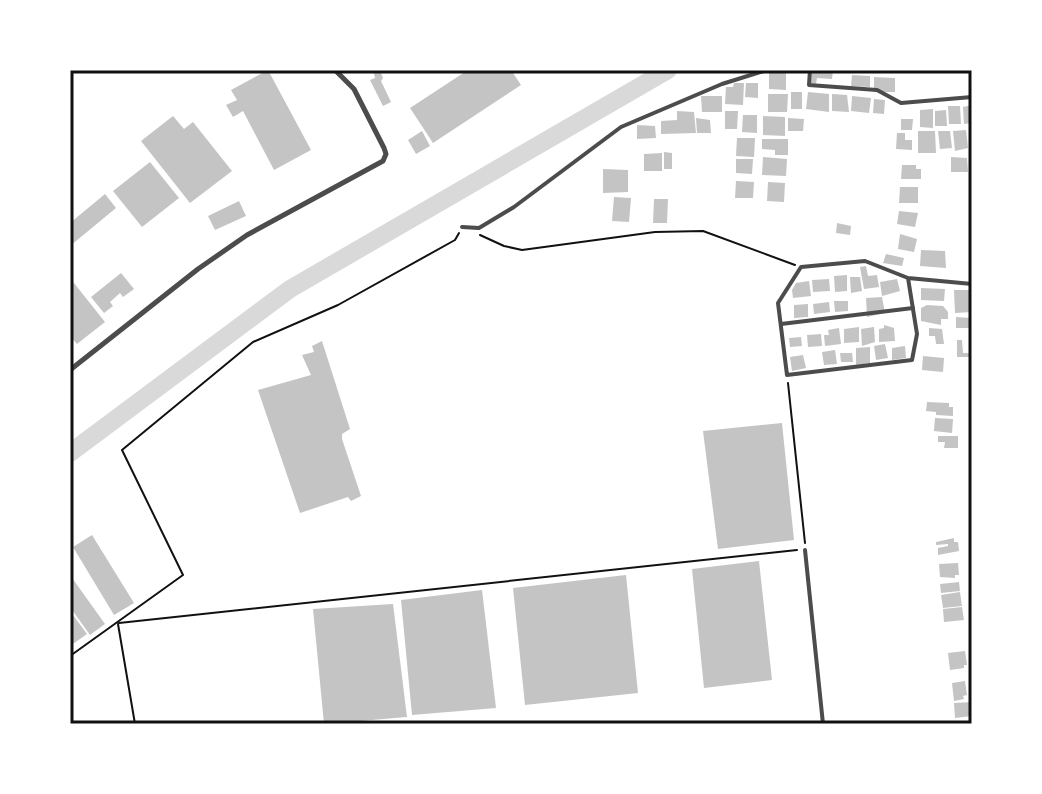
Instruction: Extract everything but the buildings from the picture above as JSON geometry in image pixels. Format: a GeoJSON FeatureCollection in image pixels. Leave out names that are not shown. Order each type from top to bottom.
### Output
{"type":"FeatureCollection","features":[{"type":"Feature","properties":{"kind":"street"},"geometry":{"type":"LineString","coordinates":[[70,370],[198,269],[247,235],[383,161],[386,154],[384,148],[354,89],[335,70]]}},
{"type":"Feature","properties":{"kind":"street"},"geometry":{"type":"LineString","coordinates":[[462,227],[479,228],[514,207],[621,127],[722,84],[767,70]]}},
{"type":"Feature","properties":{"kind":"street"},"geometry":{"type":"LineString","coordinates":[[810,70],[809,85],[877,90],[901,103],[972,97]]}},
{"type":"Feature","properties":{"kind":"street"},"geometry":{"type":"LineString","coordinates":[[908,278],[917,334],[912,360],[787,375],[778,303],[801,267],[865,261],[908,278],[972,284]]}},
{"type":"Feature","properties":{"kind":"street"},"geometry":{"type":"LineString","coordinates":[[781,324],[913,308]]}},
{"type":"Feature","properties":{"kind":"street"},"geometry":{"type":"LineString","coordinates":[[805,550],[823,724]]}},
{"type":"Feature","properties":{"kind":"path"},"geometry":{"type":"LineString","coordinates":[[70,656],[183,575],[122,450],[253,342],[338,305],[455,240],[462,227],[504,246],[522,250],[655,232],[703,231],[801,267]]}},
{"type":"Feature","properties":{"kind":"path"},"geometry":{"type":"LineString","coordinates":[[118,623],[805,550],[787,375]]}},
{"type":"Feature","properties":{"kind":"path"},"geometry":{"type":"LineString","coordinates":[[118,623],[135,724]]}},
{"type":"Feature","properties":{"kind":"waterway"},"geometry":{"type":"LineString","coordinates":[[70,453],[290,289],[668,70]]}}]}
